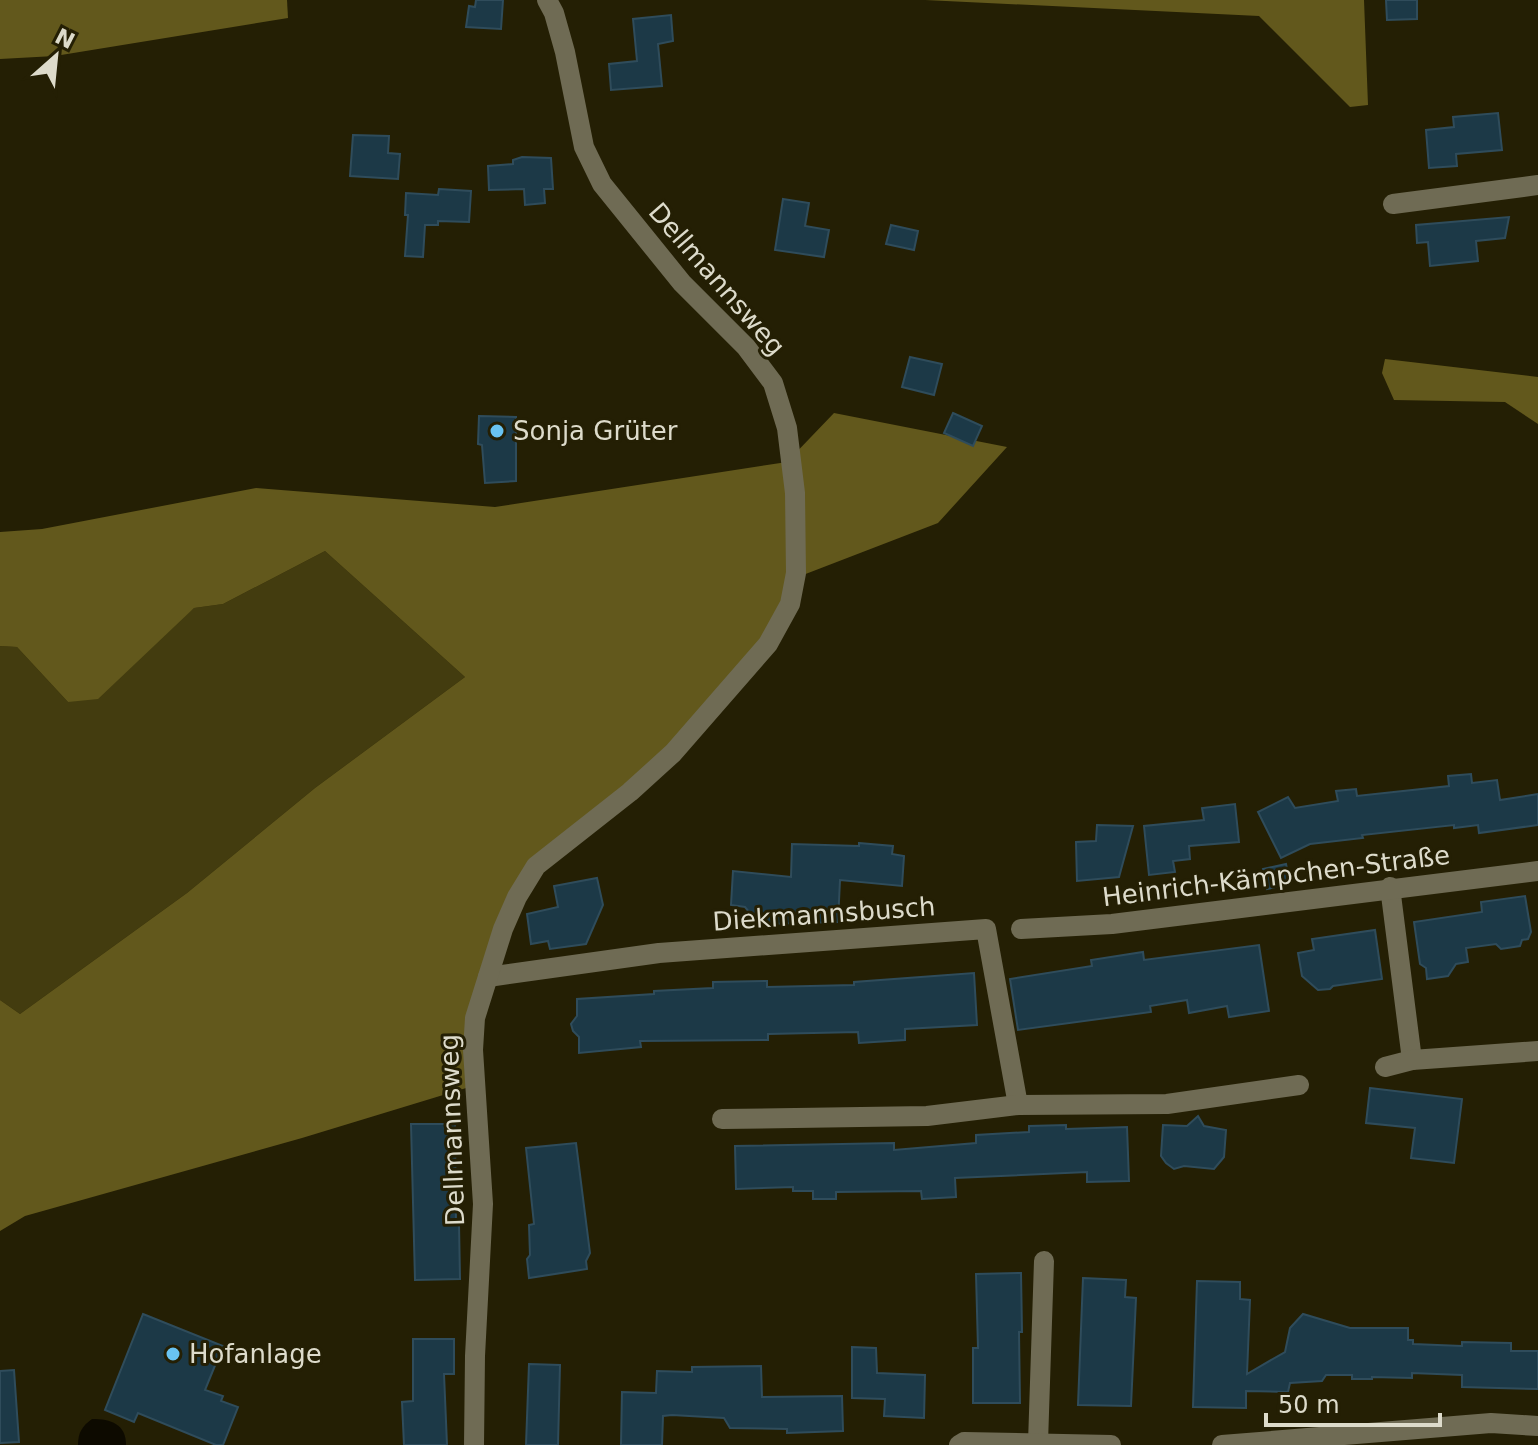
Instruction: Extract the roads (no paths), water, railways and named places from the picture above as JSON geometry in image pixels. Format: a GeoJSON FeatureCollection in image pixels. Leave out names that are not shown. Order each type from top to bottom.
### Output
{"type":"FeatureCollection","features":[{"type":"Feature","properties":{"kind":"street","name":"Dellmannsweg"},"geometry":{"type":"LineString","coordinates":[[474,1445],[483,1204],[473,1050],[475,1018],[517,897],[536,866],[630,792],[673,753],[768,644],[790,604],[796,573],[795,493],[787,428],[773,383],[746,347],[682,283],[602,184],[584,147],[565,52],[547,0]]}},
{"type":"Feature","properties":{"kind":"street"},"geometry":{"type":"LineString","coordinates":[[1393,204],[1538,185]]}},
{"type":"Feature","properties":{"kind":"street","name":"Heinrich-Kämpchen-Straße"},"geometry":{"type":"LineString","coordinates":[[1021,929],[1112,924],[1538,871]]}},
{"type":"Feature","properties":{"kind":"street"},"geometry":{"type":"LineString","coordinates":[[1390,887],[1412,1060]]}},
{"type":"Feature","properties":{"kind":"street","name":"Diekmannsbusch"},"geometry":{"type":"LineString","coordinates":[[488,977],[659,953],[986,929],[1018,1105]]}},
{"type":"Feature","properties":{"kind":"street"},"geometry":{"type":"LineString","coordinates":[[1385,1067],[1412,1060],[1538,1051]]}},
{"type":"Feature","properties":{"kind":"street"},"geometry":{"type":"LineString","coordinates":[[722,1119],[927,1116],[1018,1105],[1167,1104],[1299,1085]]}},
{"type":"Feature","properties":{"kind":"street"},"geometry":{"type":"LineString","coordinates":[[1038,1443],[1044,1261]]}},
{"type":"Feature","properties":{"kind":"street"},"geometry":{"type":"LineString","coordinates":[[1222,1445],[1491,1423],[1538,1426]]}},
{"type":"Feature","properties":{"kind":"street"},"geometry":{"type":"LineString","coordinates":[[959,1445],[964,1442],[1111,1445]]}},
{"type":"Feature","properties":{"kind":"place","name":"Sonja Grüter"},"geometry":{"type":"Point","coordinates":[497,431]}},
{"type":"Feature","properties":{"kind":"place","name":"Hofanlage"},"geometry":{"type":"Point","coordinates":[173,1354]}}]}
